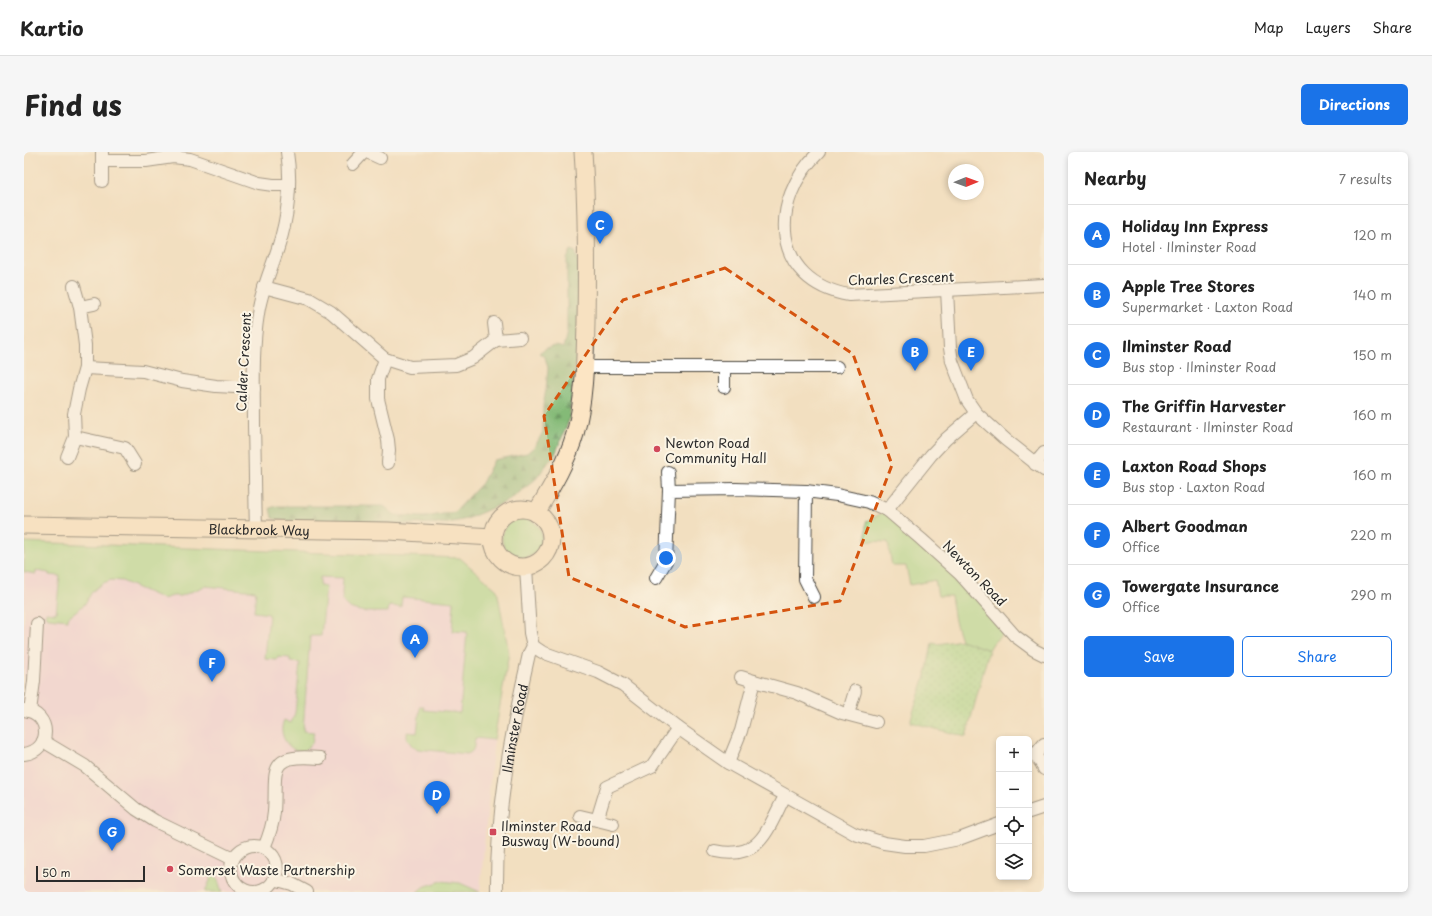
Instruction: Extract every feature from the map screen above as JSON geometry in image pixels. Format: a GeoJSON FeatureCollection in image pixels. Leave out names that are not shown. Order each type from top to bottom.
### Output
{"type":"FeatureCollection","features":[{"type":"Feature","properties":{"kind":"street","name":"Calder Crescent"},"geometry":{"type":"LineString","coordinates":[[256,529],[254,388],[256,332],[258,313],[264,287],[279,247],[287,212],[289,185],[287,152]]}},
{"type":"Feature","properties":{"kind":"street"},"geometry":{"type":"LineString","coordinates":[[353,164],[365,152],[380,158]]}},
{"type":"Feature","properties":{"kind":"street"},"geometry":{"type":"LineString","coordinates":[[536,513],[558,475],[573,440],[578,422],[585,367],[586,246],[583,152]]}},
{"type":"Feature","properties":{"kind":"street","name":"Charles Crescent"},"geometry":{"type":"LineString","coordinates":[[819,152],[804,169],[794,185],[785,215],[785,231],[788,247],[800,269],[822,287],[836,293],[849,295],[1044,285]]}},
{"type":"Feature","properties":{"kind":"street"},"geometry":{"type":"LineString","coordinates":[[102,181],[103,157],[146,161],[172,157],[190,159],[259,183],[289,185]]}},
{"type":"Feature","properties":{"kind":"street"},"geometry":{"type":"LineString","coordinates":[[67,457],[75,437],[74,414],[85,368],[85,345],[80,307],[74,286]]}},
{"type":"Feature","properties":{"kind":"street"},"geometry":{"type":"LineString","coordinates":[[264,287],[309,299],[331,312],[385,359],[410,367],[456,365],[473,358],[496,340],[520,338]]}},
{"type":"Feature","properties":{"kind":"street"},"geometry":{"type":"LineString","coordinates":[[947,290],[952,361],[967,400],[976,413],[1006,440],[1040,467],[1044,453]]}},
{"type":"Feature","properties":{"kind":"street"},"geometry":{"type":"LineString","coordinates":[[80,307],[94,304]]}},
{"type":"Feature","properties":{"kind":"street"},"geometry":{"type":"LineString","coordinates":[[494,323],[496,340]]}},
{"type":"Feature","properties":{"kind":"street"},"geometry":{"type":"LineString","coordinates":[[385,359],[378,379],[378,398],[395,450],[388,463]]}},
{"type":"Feature","properties":{"kind":"street"},"geometry":{"type":"LineString","coordinates":[[585,367],[837,367]]}},
{"type":"Feature","properties":{"kind":"street"},"geometry":{"type":"LineString","coordinates":[[724,367],[724,386]]}},
{"type":"Feature","properties":{"kind":"street"},"geometry":{"type":"LineString","coordinates":[[85,368],[143,371],[182,381],[216,386],[254,388]]}},
{"type":"Feature","properties":{"kind":"street"},"geometry":{"type":"LineString","coordinates":[[887,510],[931,455],[946,439],[976,413]]}},
{"type":"Feature","properties":{"kind":"street"},"geometry":{"type":"LineString","coordinates":[[75,437],[128,443],[135,464]]}},
{"type":"Feature","properties":{"kind":"street"},"geometry":{"type":"LineString","coordinates":[[656,578],[666,561],[669,490],[668,472]]}},
{"type":"Feature","properties":{"kind":"street","name":"Newton Road"},"geometry":{"type":"LineString","coordinates":[[669,490],[736,489],[806,491],[837,495],[869,502],[887,510],[921,539],[960,574],[1015,636],[1034,650],[1044,655]]}},
{"type":"Feature","properties":{"kind":"street"},"geometry":{"type":"LineString","coordinates":[[806,491],[805,579],[814,596]]}},
{"type":"Feature","properties":{"kind":"street"},"geometry":{"type":"LineString","coordinates":[[518,509],[536,513],[547,523],[551,542],[543,558],[534,564],[526,567],[513,566],[498,554],[494,545],[493,537],[496,525],[502,517],[509,512],[518,509]]}},
{"type":"Feature","properties":{"kind":"street","name":"Blackbrook Way"},"geometry":{"type":"LineString","coordinates":[[24,526],[388,531],[493,537]]}},
{"type":"Feature","properties":{"kind":"street"},"geometry":{"type":"LineString","coordinates":[[526,567],[530,633],[534,646],[542,652],[598,672],[623,685],[678,728],[728,763],[752,775],[785,796],[855,834],[876,841],[898,845],[924,846],[941,844],[996,825]]}},
{"type":"Feature","properties":{"kind":"street"},"geometry":{"type":"LineString","coordinates":[[24,754],[35,751],[40,747],[45,734],[45,726],[42,720],[37,714],[27,711],[34,681],[38,624]]}},
{"type":"Feature","properties":{"kind":"street","name":"Ilminster Road"},"geometry":{"type":"LineString","coordinates":[[496,892],[499,832],[510,746],[526,663],[534,646]]}},
{"type":"Feature","properties":{"kind":"street"},"geometry":{"type":"LineString","coordinates":[[741,677],[797,693],[825,706],[876,722]]}},
{"type":"Feature","properties":{"kind":"street"},"geometry":{"type":"LineString","coordinates":[[728,763],[741,731],[754,681]]}},
{"type":"Feature","properties":{"kind":"street"},"geometry":{"type":"LineString","coordinates":[[848,714],[855,691]]}},
{"type":"Feature","properties":{"kind":"street"},"geometry":{"type":"LineString","coordinates":[[597,820],[607,787],[617,781],[652,766],[678,728]]}},
{"type":"Feature","properties":{"kind":"street"},"geometry":{"type":"LineString","coordinates":[[43,741],[85,766],[136,809],[155,821],[233,859]]}},
{"type":"Feature","properties":{"kind":"street"},"geometry":{"type":"LineString","coordinates":[[1044,744],[1032,753],[1041,761],[1044,769]]}},
{"type":"Feature","properties":{"kind":"street"},"geometry":{"type":"LineString","coordinates":[[264,848],[273,822],[275,776],[278,766],[285,760],[302,756],[320,758]]}},
{"type":"Feature","properties":{"kind":"street"},"geometry":{"type":"LineString","coordinates":[[715,851],[737,853],[749,850],[757,844],[764,836],[785,796]]}},
{"type":"Feature","properties":{"kind":"street"},"geometry":{"type":"LineString","coordinates":[[1032,811],[1044,807]]}},
{"type":"Feature","properties":{"kind":"street"},"geometry":{"type":"LineString","coordinates":[[580,816],[613,824]]}},
{"type":"Feature","properties":{"kind":"street"},"geometry":{"type":"LineString","coordinates":[[255,846],[264,848],[270,852],[277,865],[274,879],[269,886],[262,890],[253,892],[244,891],[234,880],[231,866],[233,859],[238,851],[246,847],[255,846]]}},
{"type":"Feature","properties":{"kind":"street"},"geometry":{"type":"LineString","coordinates":[[274,879],[292,884],[307,892]]}},
{"type":"Feature","properties":{"kind":"highlighted area"},"geometry":{"type":"Polygon","coordinates":[[[725,268],[853,354],[892,465],[840,601],[685,627],[569,577],[544,416],[623,300],[725,268]]]}},
{"type":"Feature","properties":{"kind":"shaded area"},"geometry":{"type":"Polygon","coordinates":[[[24,542],[460,558],[497,590],[509,653],[493,747],[480,892],[24,892],[24,542]]]}},
{"type":"Feature","properties":{"kind":"green space"},"geometry":{"type":"Polygon","coordinates":[[[571,250],[575,251],[578,259],[579,288],[577,349],[569,420],[556,452],[536,479],[510,500],[467,519],[448,523],[400,524],[284,521],[272,518],[270,508],[277,506],[384,506],[395,515],[424,517],[455,512],[482,483],[494,460],[527,453],[535,446],[543,432],[543,404],[548,368],[545,357],[539,353],[550,347],[556,346],[563,348],[567,332],[567,259],[571,250]]]}},
{"type":"Feature","properties":{"kind":"green space"},"geometry":{"type":"Polygon","coordinates":[[[887,510],[1009,628],[993,643],[989,650],[961,640],[955,621],[951,596],[938,596],[935,580],[910,585],[906,566],[892,566],[888,542],[866,541],[866,522],[887,510]]]}},
{"type":"Feature","properties":{"kind":"green space"},"geometry":{"type":"Polygon","coordinates":[[[522,518],[536,524],[542,538],[536,552],[522,558],[508,552],[502,538],[508,524],[522,518]]]}},
{"type":"Feature","properties":{"kind":"green space"},"geometry":{"type":"Polygon","coordinates":[[[24,542],[460,558],[497,590],[509,653],[494,740],[475,738],[473,750],[467,754],[418,749],[413,747],[407,739],[407,732],[417,733],[420,706],[424,706],[423,710],[460,713],[467,632],[452,631],[454,602],[402,597],[401,607],[389,606],[388,612],[356,610],[346,605],[342,599],[343,578],[320,577],[320,586],[326,587],[321,636],[310,636],[303,731],[314,732],[312,743],[305,750],[299,751],[293,749],[284,739],[282,734],[282,726],[284,720],[291,723],[295,713],[300,663],[290,662],[290,658],[278,657],[277,660],[265,659],[269,614],[254,612],[256,591],[205,586],[181,596],[173,596],[163,599],[122,581],[111,580],[101,584],[92,592],[84,605],[68,617],[68,620],[49,618],[45,616],[46,612],[56,613],[60,576],[49,575],[49,573],[36,571],[36,574],[24,572],[24,542]]]}},
{"type":"Feature","properties":{"kind":"green space"},"geometry":{"type":"Polygon","coordinates":[[[961,640],[989,650],[966,737],[910,722],[927,670],[932,643],[938,644],[961,640]]]}},
{"type":"Feature","properties":{"kind":"green space"},"geometry":{"type":"Polygon","coordinates":[[[213,873],[218,880],[222,892],[205,892],[213,873]]]}},
{"type":"Feature","properties":{"kind":"green space"},"geometry":{"type":"Polygon","coordinates":[[[442,881],[460,883],[480,892],[417,892],[423,887],[442,881]]]}},
{"type":"Feature","properties":{"kind":"place","name":"Ilminster Road"},"geometry":{"type":"Point","coordinates":[600,244]}},
{"type":"Feature","properties":{"kind":"place","name":"Apple Tree Stores"},"geometry":{"type":"Point","coordinates":[915,371]}},
{"type":"Feature","properties":{"kind":"place","name":"Laxton Road Shops"},"geometry":{"type":"Point","coordinates":[971,371]}},
{"type":"Feature","properties":{"kind":"place","name":"Newton Road Community Hall"},"geometry":{"type":"Point","coordinates":[657,449]}},
{"type":"Feature","properties":{"kind":"place","name":"Holiday Inn Express"},"geometry":{"type":"Point","coordinates":[415,658]}},
{"type":"Feature","properties":{"kind":"place","name":"Albert Goodman"},"geometry":{"type":"Point","coordinates":[212,682]}},
{"type":"Feature","properties":{"kind":"place","name":"The Griffin Harvester"},"geometry":{"type":"Point","coordinates":[437,814]}},
{"type":"Feature","properties":{"kind":"place","name":"Ilminster Road Busway (W-bound)"},"geometry":{"type":"Point","coordinates":[493,832]}},
{"type":"Feature","properties":{"kind":"place","name":"Towergate Insurance"},"geometry":{"type":"Point","coordinates":[112,851]}},
{"type":"Feature","properties":{"kind":"place","name":"Somerset Waste Partnership"},"geometry":{"type":"Point","coordinates":[170,869]}}]}
